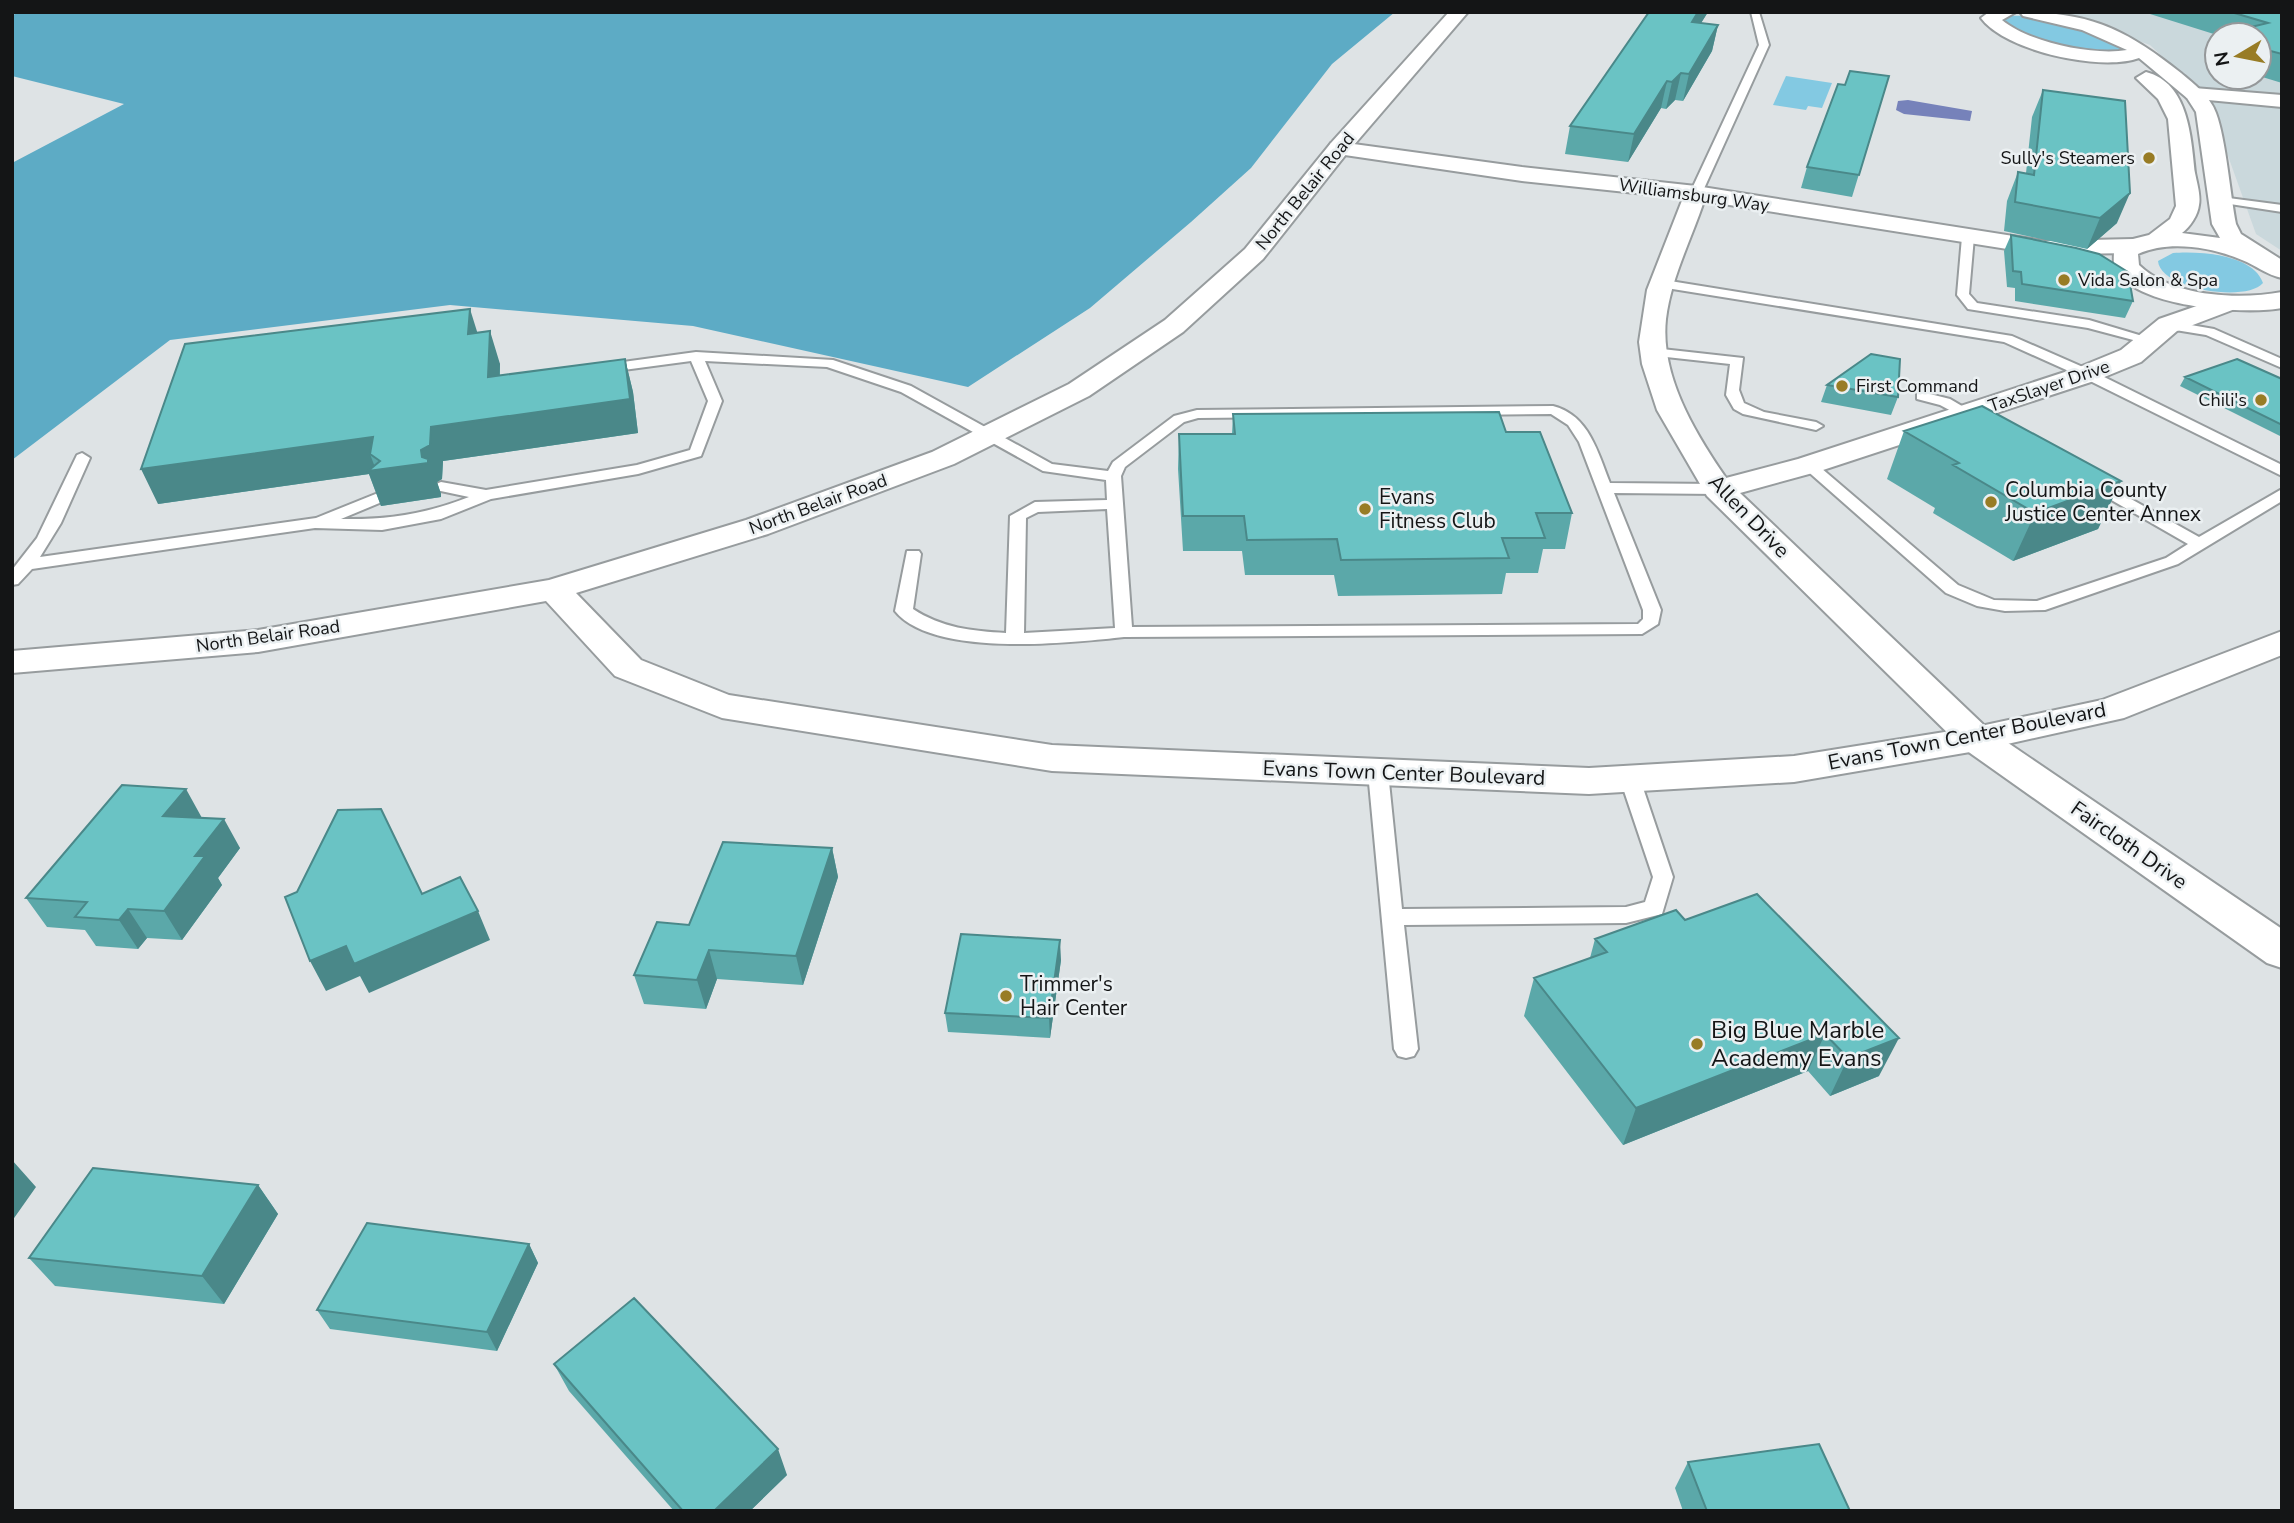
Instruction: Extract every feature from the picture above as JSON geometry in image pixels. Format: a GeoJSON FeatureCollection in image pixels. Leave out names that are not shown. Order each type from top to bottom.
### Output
{"type":"FeatureCollection","features":[{"type":"Feature","properties":{"kind":"street","name":"North Belair Road"},"geometry":{"type":"LineString","coordinates":[[12,662],[258,641],[554,589],[757,527],[943,458],[1079,390],[1174,326],[1254,254],[1339,148],[1459,12]]}},
{"type":"Feature","properties":{"kind":"street"},"geometry":{"type":"LineString","coordinates":[[1971,12],[1999,17],[2001,28],[2065,51],[2131,69],[2148,79],[2166,96],[2178,119],[2188,206],[2180,223],[2158,240]]}},
{"type":"Feature","properties":{"kind":"street"},"geometry":{"type":"LineString","coordinates":[[2029,12],[2061,18],[2122,39],[2138,48],[2194,94],[2208,119],[2227,230],[2259,258],[2282,271]]}},
{"type":"Feature","properties":{"kind":"street"},"geometry":{"type":"LineString","coordinates":[[2092,57],[2127,57],[2139,52],[2138,48]]}},
{"type":"Feature","properties":{"kind":"street"},"geometry":{"type":"LineString","coordinates":[[2194,94],[2282,101]]}},
{"type":"Feature","properties":{"kind":"street","name":"Williamsburg Way"},"geometry":{"type":"LineString","coordinates":[[1339,148],[1522,174],[1696,193],[1968,237],[2048,247],[2133,246],[2158,240]]}},
{"type":"Feature","properties":{"kind":"street","name":"Allen Drive"},"geometry":{"type":"LineString","coordinates":[[1696,193],[1653,321],[1653,352],[1665,392],[1693,453],[1718,489],[1976,739]]}},
{"type":"Feature","properties":{"kind":"street"},"geometry":{"type":"LineString","coordinates":[[2158,240],[2208,243],[2259,258]]}},
{"type":"Feature","properties":{"kind":"street"},"geometry":{"type":"LineString","coordinates":[[2133,246],[2124,258],[2163,297],[2160,333]]}},
{"type":"Feature","properties":{"kind":"street","name":"Williamsburg Way"},"geometry":{"type":"LineString","coordinates":[[2048,247],[2145,279],[2188,297],[2230,305]]}},
{"type":"Feature","properties":{"kind":"street"},"geometry":{"type":"LineString","coordinates":[[2230,305],[2259,305],[2282,300]]}},
{"type":"Feature","properties":{"kind":"street"},"geometry":{"type":"LineString","coordinates":[[2230,305],[2282,317]]}},
{"type":"Feature","properties":{"kind":"street","name":"TaxSlayer Drive"},"geometry":{"type":"LineString","coordinates":[[1718,489],[1809,465],[2088,374],[2131,355],[2160,333],[2230,305]]}},
{"type":"Feature","properties":{"kind":"street","name":"Evans Town Center Boulevard"},"geometry":{"type":"LineString","coordinates":[[554,589],[628,668],[722,706],[1052,758],[1589,781],[1794,769],[1976,739],[2110,710],[2282,642]]}},
{"type":"Feature","properties":{"kind":"street","name":"Faircloth Drive"},"geometry":{"type":"LineString","coordinates":[[1976,739],[2282,951]]}},
{"type":"Feature","properties":{"kind":"lane"},"geometry":{"type":"LineString","coordinates":[[1696,193],[1764,45],[1755,12]]}},
{"type":"Feature","properties":{"kind":"lane"},"geometry":{"type":"LineString","coordinates":[[2221,201],[2282,209]]}},
{"type":"Feature","properties":{"kind":"lane"},"geometry":{"type":"LineString","coordinates":[[1968,237],[1963,295],[1973,306],[2160,333],[2209,332],[2282,364]]}},
{"type":"Feature","properties":{"kind":"lane"},"geometry":{"type":"LineString","coordinates":[[1664,284],[2007,339],[2088,374],[2282,471]]}},
{"type":"Feature","properties":{"kind":"lane"},"geometry":{"type":"LineString","coordinates":[[1653,352],[1738,361],[1732,391],[1739,406],[1762,416],[1816,426]]}},
{"type":"Feature","properties":{"kind":"lane"},"geometry":{"type":"LineString","coordinates":[[29,564],[315,523],[382,525],[435,516],[487,495],[638,469],[696,453],[715,401],[696,356]]}},
{"type":"Feature","properties":{"kind":"lane"},"geometry":{"type":"LineString","coordinates":[[586,371],[696,356],[828,363],[906,389],[1048,468],[1113,476]]}},
{"type":"Feature","properties":{"kind":"lane"},"geometry":{"type":"LineString","coordinates":[[1922,396],[1945,402],[1994,429]]}},
{"type":"Feature","properties":{"kind":"lane"},"geometry":{"type":"LineString","coordinates":[[913,554],[904,611],[914,621],[931,628],[969,636],[1066,638],[1124,632],[1642,629],[1652,620],[1652,610],[1576,422],[1567,414],[1553,410],[1197,414],[1179,419],[1118,465],[1113,476],[1124,632]]}},
{"type":"Feature","properties":{"kind":"lane"},"geometry":{"type":"LineString","coordinates":[[12,580],[29,564],[45,539],[82,457]]}},
{"type":"Feature","properties":{"kind":"lane"},"geometry":{"type":"LineString","coordinates":[[1809,465],[1952,589],[1971,600],[1994,605],[2039,606],[2172,561],[2282,495]]}},
{"type":"Feature","properties":{"kind":"lane"},"geometry":{"type":"LineString","coordinates":[[2074,473],[2201,545]]}},
{"type":"Feature","properties":{"kind":"lane"},"geometry":{"type":"LineString","coordinates":[[441,488],[487,495]]}},
{"type":"Feature","properties":{"kind":"lane"},"geometry":{"type":"LineString","coordinates":[[1604,488],[1718,489]]}},
{"type":"Feature","properties":{"kind":"lane"},"geometry":{"type":"LineString","coordinates":[[315,523],[383,496]]}},
{"type":"Feature","properties":{"kind":"lane"},"geometry":{"type":"LineString","coordinates":[[1015,637],[1018,516],[1035,506],[1115,504]]}},
{"type":"Feature","properties":{"kind":"lane"},"geometry":{"type":"LineString","coordinates":[[1378,772],[1406,1049]]}},
{"type":"Feature","properties":{"kind":"lane"},"geometry":{"type":"LineString","coordinates":[[1392,917],[1626,915],[1654,908],[1663,877],[1655,846],[1630,779]]}},
{"type":"Feature","properties":{"kind":"shaded area"},"geometry":{"type":"Polygon","coordinates":[[[22,12],[1395,12],[1332,64],[1251,168],[1191,222],[1090,308],[968,387],[693,326],[450,305],[170,340],[12,460],[12,163],[124,104],[12,76],[12,15],[22,12]]]}},
{"type":"Feature","properties":{"kind":"shaded area"},"geometry":{"type":"Polygon","coordinates":[[[2058,12],[2282,12],[2282,251],[2256,234],[2208,100],[2150,45],[2058,12]]]}},
{"type":"Feature","properties":{"kind":"shaded area"},"geometry":{"type":"Polygon","coordinates":[[[2012,16],[2056,20],[2104,36],[2129,49],[2119,54],[2105,55],[2071,48],[2010,27],[2003,20],[2012,16]]]}},
{"type":"Feature","properties":{"kind":"shaded area"},"geometry":{"type":"Polygon","coordinates":[[[1786,76],[1832,83],[1822,108],[1808,106],[1806,110],[1773,105],[1786,76]]]}},
{"type":"Feature","properties":{"kind":"shaded area"},"geometry":{"type":"Polygon","coordinates":[[[1908,100],[1972,111],[1970,121],[1904,114],[1896,110],[1898,101],[1908,100]]]}},
{"type":"Feature","properties":{"kind":"shaded area"},"geometry":{"type":"Polygon","coordinates":[[[2173,253],[2210,254],[2237,260],[2257,273],[2263,283],[2254,289],[2240,292],[2188,286],[2162,271],[2158,261],[2173,253]]]}},
{"type":"Feature","properties":{"kind":"building"},"geometry":{"type":"Polygon","coordinates":[[[1649,12],[1698,12],[1692,22],[1718,25],[1689,74],[1681,73],[1672,82],[1667,81],[1634,134],[1570,126],[1649,12]]]}},
{"type":"Feature","properties":{"kind":"building"},"geometry":{"type":"Polygon","coordinates":[[[2231,12],[2282,12],[2282,54],[2273,52],[2273,21],[2261,21],[2231,12]]]}},
{"type":"Feature","properties":{"kind":"building"},"geometry":{"type":"Polygon","coordinates":[[[1850,71],[1889,76],[1859,175],[1807,167],[1838,84],[1845,85],[1850,71]]]}},
{"type":"Feature","properties":{"kind":"building"},"geometry":{"type":"Polygon","coordinates":[[[2043,90],[2125,101],[2130,193],[2100,218],[2015,202],[2018,172],[2034,175],[2043,90]]]}},
{"type":"Feature","properties":{"kind":"building"},"geometry":{"type":"Polygon","coordinates":[[[2011,235],[2099,254],[2128,272],[2133,301],[2022,284],[2021,272],[2013,271],[2011,235]]]}},
{"type":"Feature","properties":{"kind":"building"},"geometry":{"type":"Polygon","coordinates":[[[470,309],[468,334],[490,331],[488,377],[625,359],[630,399],[431,427],[430,445],[421,450],[422,457],[428,459],[428,463],[368,471],[380,461],[370,454],[373,437],[141,469],[185,344],[470,309]]]}},
{"type":"Feature","properties":{"kind":"building"},"geometry":{"type":"Polygon","coordinates":[[[1871,354],[1900,359],[1898,397],[1827,385],[1871,354]]]}},
{"type":"Feature","properties":{"kind":"building"},"geometry":{"type":"Polygon","coordinates":[[[2237,359],[2282,379],[2282,425],[2185,377],[2237,359]]]}},
{"type":"Feature","properties":{"kind":"building"},"geometry":{"type":"Polygon","coordinates":[[[1982,406],[2121,481],[2035,513],[1953,465],[1959,463],[1904,431],[1982,406]]]}},
{"type":"Feature","properties":{"kind":"building","name":"Evans Fitness Club"},"geometry":{"type":"Polygon","coordinates":[[[1499,412],[1506,432],[1540,432],[1572,513],[1536,513],[1545,538],[1502,538],[1509,558],[1341,560],[1337,539],[1247,540],[1244,516],[1183,516],[1179,434],[1235,434],[1233,414],[1499,412]]]}},
{"type":"Feature","properties":{"kind":"building"},"geometry":{"type":"Polygon","coordinates":[[[122,785],[186,789],[163,816],[224,819],[195,856],[205,856],[164,911],[128,909],[119,920],[75,917],[87,902],[26,898],[122,785]]]}},
{"type":"Feature","properties":{"kind":"building"},"geometry":{"type":"Polygon","coordinates":[[[381,809],[422,894],[460,877],[478,911],[354,964],[346,946],[310,961],[285,897],[297,892],[338,810],[381,809]]]}},
{"type":"Feature","properties":{"kind":"building"},"geometry":{"type":"Polygon","coordinates":[[[723,842],[832,848],[796,956],[709,950],[697,980],[634,975],[657,922],[689,925],[723,842]]]}},
{"type":"Feature","properties":{"kind":"building","name":"Big Blue Marble Academy Evans"},"geometry":{"type":"Polygon","coordinates":[[[1757,894],[1899,1038],[1848,1058],[1825,1034],[1636,1108],[1534,978],[1607,952],[1595,939],[1676,910],[1685,920],[1757,894]]]}},
{"type":"Feature","properties":{"kind":"building","name":"Trimmer's Hair Center"},"geometry":{"type":"Polygon","coordinates":[[[961,934],[1060,940],[1049,1018],[945,1013],[961,934]]]}},
{"type":"Feature","properties":{"kind":"building"},"geometry":{"type":"Polygon","coordinates":[[[93,1168],[258,1185],[202,1276],[29,1258],[93,1168]]]}},
{"type":"Feature","properties":{"kind":"building"},"geometry":{"type":"Polygon","coordinates":[[[367,1223],[529,1244],[487,1332],[317,1310],[367,1223]]]}},
{"type":"Feature","properties":{"kind":"building"},"geometry":{"type":"Polygon","coordinates":[[[634,1298],[778,1449],[714,1511],[683,1511],[554,1364],[634,1298]]]}},
{"type":"Feature","properties":{"kind":"building"},"geometry":{"type":"Polygon","coordinates":[[[1819,1444],[1850,1511],[1707,1511],[1688,1462],[1819,1444]]]}},
{"type":"Feature","properties":{"kind":"place","name":"Sully's Steamers"},"geometry":{"type":"Point","coordinates":[2149,158]}},
{"type":"Feature","properties":{"kind":"place","name":"Vida Salon & Spa"},"geometry":{"type":"Point","coordinates":[2064,280]}},
{"type":"Feature","properties":{"kind":"place","name":"First Command"},"geometry":{"type":"Point","coordinates":[1842,386]}},
{"type":"Feature","properties":{"kind":"place","name":"Chili's"},"geometry":{"type":"Point","coordinates":[2261,400]}},
{"type":"Feature","properties":{"kind":"place","name":"Columbia County Justice Center Annex"},"geometry":{"type":"Point","coordinates":[1991,502]}},
{"type":"Feature","properties":{"kind":"place","name":"Evans Fitness Club"},"geometry":{"type":"Point","coordinates":[1365,509]}},
{"type":"Feature","properties":{"kind":"place","name":"Trimmer's Hair Center"},"geometry":{"type":"Point","coordinates":[1006,996]}},
{"type":"Feature","properties":{"kind":"place","name":"Big Blue Marble Academy Evans"},"geometry":{"type":"Point","coordinates":[1697,1044]}}]}
